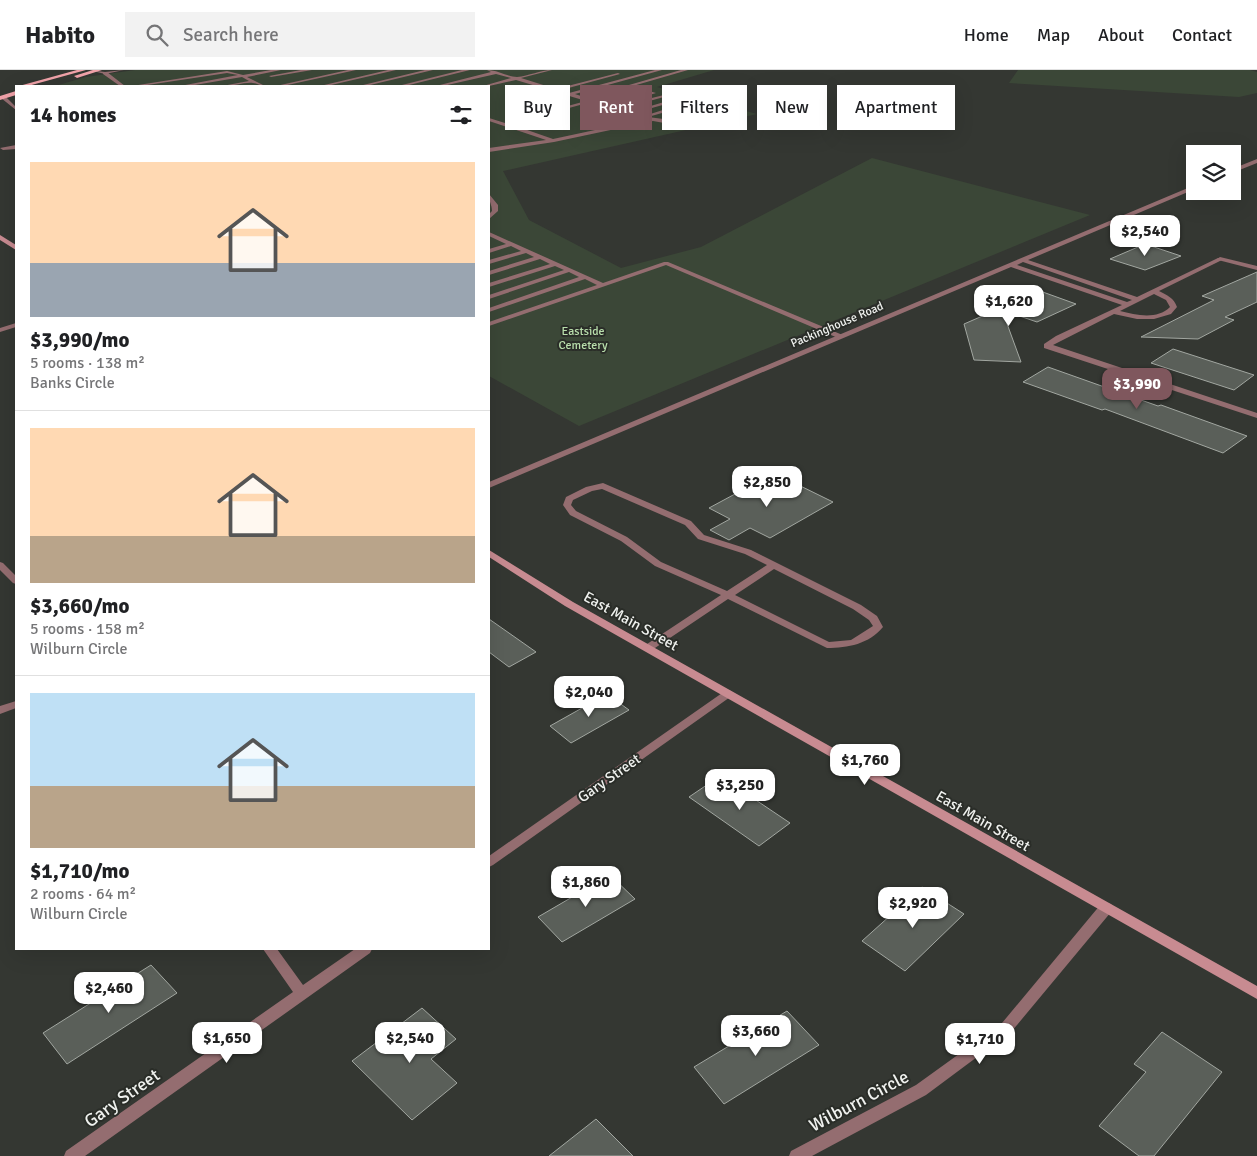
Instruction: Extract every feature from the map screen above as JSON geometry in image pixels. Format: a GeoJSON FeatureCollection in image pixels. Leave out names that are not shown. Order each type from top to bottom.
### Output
{"type":"FeatureCollection","features":[{"type":"Feature","properties":{"kind":"main road"},"geometry":{"type":"LineString","coordinates":[[26,85],[83,70]]}},
{"type":"Feature","properties":{"kind":"main road"},"geometry":{"type":"LineString","coordinates":[[44,85],[94,70]]}},
{"type":"Feature","properties":{"kind":"main road"},"geometry":{"type":"LineString","coordinates":[[1,94],[15,88]]}},
{"type":"Feature","properties":{"kind":"main road"},"geometry":{"type":"LineString","coordinates":[[1,94],[15,93]]}},
{"type":"Feature","properties":{"kind":"main road"},"geometry":{"type":"LineString","coordinates":[[0,238],[15,247]]}},
{"type":"Feature","properties":{"kind":"main road","name":"East Main Street"},"geometry":{"type":"LineString","coordinates":[[490,553],[570,604],[1257,993]]}},
{"type":"Feature","properties":{"kind":"street"},"geometry":{"type":"LineString","coordinates":[[94,70],[105,72],[122,70]]}},
{"type":"Feature","properties":{"kind":"street"},"geometry":{"type":"LineString","coordinates":[[140,85],[217,72],[249,70]]}},
{"type":"Feature","properties":{"kind":"street"},"geometry":{"type":"LineString","coordinates":[[188,85],[279,70]]}},
{"type":"Feature","properties":{"kind":"street"},"geometry":{"type":"LineString","coordinates":[[229,85],[310,70]]}},
{"type":"Feature","properties":{"kind":"street"},"geometry":{"type":"LineString","coordinates":[[337,70],[383,85]]}},
{"type":"Feature","properties":{"kind":"street"},"geometry":{"type":"LineString","coordinates":[[283,85],[354,70]]}},
{"type":"Feature","properties":{"kind":"street"},"geometry":{"type":"LineString","coordinates":[[327,85],[394,70]]}},
{"type":"Feature","properties":{"kind":"street"},"geometry":{"type":"LineString","coordinates":[[366,85],[431,70]]}},
{"type":"Feature","properties":{"kind":"street"},"geometry":{"type":"LineString","coordinates":[[404,85],[468,70]]}},
{"type":"Feature","properties":{"kind":"street"},"geometry":{"type":"LineString","coordinates":[[489,70],[539,85]]}},
{"type":"Feature","properties":{"kind":"street"},"geometry":{"type":"LineString","coordinates":[[442,85],[506,70]]}},
{"type":"Feature","properties":{"kind":"street"},"geometry":{"type":"LineString","coordinates":[[489,85],[550,70]]}},
{"type":"Feature","properties":{"kind":"street"},"geometry":{"type":"LineString","coordinates":[[570,94],[660,70]]}},
{"type":"Feature","properties":{"kind":"street"},"geometry":{"type":"LineString","coordinates":[[631,85],[686,70]]}},
{"type":"Feature","properties":{"kind":"street"},"geometry":{"type":"LineString","coordinates":[[105,72],[123,85]]}},
{"type":"Feature","properties":{"kind":"street"},"geometry":{"type":"LineString","coordinates":[[233,72],[260,85]]}},
{"type":"Feature","properties":{"kind":"street"},"geometry":{"type":"LineString","coordinates":[[570,86],[626,72]]}},
{"type":"Feature","properties":{"kind":"street"},"geometry":{"type":"LineString","coordinates":[[1,94],[15,107]]}},
{"type":"Feature","properties":{"kind":"street"},"geometry":{"type":"LineString","coordinates":[[570,94],[580,97]]}},
{"type":"Feature","properties":{"kind":"street"},"geometry":{"type":"LineString","coordinates":[[490,127],[580,102]]}},
{"type":"Feature","properties":{"kind":"street"},"geometry":{"type":"LineString","coordinates":[[652,118],[662,120]]}},
{"type":"Feature","properties":{"kind":"street"},"geometry":{"type":"LineString","coordinates":[[652,120],[662,118]]}},
{"type":"Feature","properties":{"kind":"street"},"geometry":{"type":"LineString","coordinates":[[490,119],[554,140]]}},
{"type":"Feature","properties":{"kind":"street"},"geometry":{"type":"LineString","coordinates":[[490,150],[604,130]]}},
{"type":"Feature","properties":{"kind":"street"},"geometry":{"type":"LineString","coordinates":[[3,148],[15,147]]}},
{"type":"Feature","properties":{"kind":"street"},"geometry":{"type":"LineString","coordinates":[[1241,168],[1254,164],[1257,160]]}},
{"type":"Feature","properties":{"kind":"street","name":"Packinghouse Road"},"geometry":{"type":"LineString","coordinates":[[490,486],[1186,191]]}},
{"type":"Feature","properties":{"kind":"street"},"geometry":{"type":"LineString","coordinates":[[490,198],[495,205],[495,211],[490,216]]}},
{"type":"Feature","properties":{"kind":"street"},"geometry":{"type":"LineString","coordinates":[[490,234],[603,285]]}},
{"type":"Feature","properties":{"kind":"street"},"geometry":{"type":"LineString","coordinates":[[490,241],[498,238]]}},
{"type":"Feature","properties":{"kind":"street"},"geometry":{"type":"LineString","coordinates":[[490,251],[512,244]]}},
{"type":"Feature","properties":{"kind":"street"},"geometry":{"type":"LineString","coordinates":[[490,262],[526,250]]}},
{"type":"Feature","properties":{"kind":"street"},"geometry":{"type":"LineString","coordinates":[[490,273],[540,257]]}},
{"type":"Feature","properties":{"kind":"street"},"geometry":{"type":"LineString","coordinates":[[1257,268],[1220,259],[1059,338],[1047,346],[1257,416]]}},
{"type":"Feature","properties":{"kind":"street"},"geometry":{"type":"LineString","coordinates":[[1023,260],[1137,299]]}},
{"type":"Feature","properties":{"kind":"street"},"geometry":{"type":"LineString","coordinates":[[490,324],[666,263],[841,336]]}},
{"type":"Feature","properties":{"kind":"street"},"geometry":{"type":"LineString","coordinates":[[490,285],[555,264]]}},
{"type":"Feature","properties":{"kind":"street"},"geometry":{"type":"LineString","coordinates":[[1012,264],[1127,304]]}},
{"type":"Feature","properties":{"kind":"street"},"geometry":{"type":"LineString","coordinates":[[490,297],[570,270]]}},
{"type":"Feature","properties":{"kind":"street"},"geometry":{"type":"LineString","coordinates":[[490,310],[585,277]]}},
{"type":"Feature","properties":{"kind":"street"},"geometry":{"type":"LineString","coordinates":[[1113,311],[1146,317],[1157,316],[1174,308],[1173,303],[1169,299],[1153,292]]}},
{"type":"Feature","properties":{"kind":"street"},"geometry":{"type":"LineString","coordinates":[[0,330],[15,325]]}},
{"type":"Feature","properties":{"kind":"street"},"geometry":{"type":"LineString","coordinates":[[603,486],[688,523],[701,537],[748,552],[857,607],[873,618],[878,627],[865,638],[844,646],[827,645],[728,595],[658,564],[624,539],[573,513],[567,505],[569,499],[589,489],[603,486]]}},
{"type":"Feature","properties":{"kind":"street"},"geometry":{"type":"LineString","coordinates":[[0,565],[15,580]]}},
{"type":"Feature","properties":{"kind":"street"},"geometry":{"type":"LineString","coordinates":[[648,648],[773,565]]}},
{"type":"Feature","properties":{"kind":"street","name":"Gary Street"},"geometry":{"type":"LineString","coordinates":[[490,861],[729,694]]}},
{"type":"Feature","properties":{"kind":"street"},"geometry":{"type":"LineString","coordinates":[[0,710],[15,704]]}},
{"type":"Feature","properties":{"kind":"street","name":"Wilburn Circle"},"geometry":{"type":"LineString","coordinates":[[797,1156],[921,1090],[1007,1027],[1106,908]]}},
{"type":"Feature","properties":{"kind":"street"},"geometry":{"type":"LineString","coordinates":[[271,950],[302,993]]}},
{"type":"Feature","properties":{"kind":"street","name":"Gary Street"},"geometry":{"type":"LineString","coordinates":[[72,1156],[364,950]]}},
{"type":"Feature","properties":{"kind":"green space","name":"Eastside Cemetery"},"geometry":{"type":"Polygon","coordinates":[[[135,70],[714,70],[657,87],[662,88],[662,130],[686,130],[503,171],[529,220],[621,268],[701,247],[872,158],[1090,215],[579,426],[490,377],[490,85],[58,85],[86,77],[135,70]]]}},
{"type":"Feature","properties":{"kind":"green space"},"geometry":{"type":"Polygon","coordinates":[[[1018,70],[1250,70],[1257,72],[1257,93],[1239,97],[1009,83],[1018,70]]]}},
{"type":"Feature","properties":{"kind":"green space","name":"Eastside Cemetery"},"geometry":{"type":"Polygon","coordinates":[[[747,111],[757,114],[747,116],[747,111]]]}},
{"type":"Feature","properties":{"kind":"building"},"geometry":{"type":"Polygon","coordinates":[[[1145,244],[1181,256],[1145,270],[1110,259],[1145,244]]]}},
{"type":"Feature","properties":{"kind":"building"},"geometry":{"type":"Polygon","coordinates":[[[1257,272],[1257,302],[1225,317],[1234,320],[1198,339],[1141,337],[1214,300],[1202,296],[1257,272]]]}},
{"type":"Feature","properties":{"kind":"building"},"geometry":{"type":"Polygon","coordinates":[[[1040,291],[1076,304],[1037,322],[1002,310],[1021,362],[974,360],[964,324],[1040,291]]]}},
{"type":"Feature","properties":{"kind":"building"},"geometry":{"type":"Polygon","coordinates":[[[1173,349],[1254,375],[1234,390],[1151,363],[1173,349]]]}},
{"type":"Feature","properties":{"kind":"building"},"geometry":{"type":"Polygon","coordinates":[[[1048,367],[1247,436],[1223,453],[1105,409],[1102,410],[1023,382],[1048,367]]]}},
{"type":"Feature","properties":{"kind":"building"},"geometry":{"type":"Polygon","coordinates":[[[774,473],[833,502],[770,538],[750,528],[729,540],[710,530],[730,519],[709,508],[774,473]]]}},
{"type":"Feature","properties":{"kind":"building"},"geometry":{"type":"Polygon","coordinates":[[[490,620],[536,652],[509,667],[490,653],[490,620]]]}},
{"type":"Feature","properties":{"kind":"building"},"geometry":{"type":"Polygon","coordinates":[[[607,694],[629,710],[571,743],[550,726],[607,694]]]}},
{"type":"Feature","properties":{"kind":"building"},"geometry":{"type":"Polygon","coordinates":[[[720,776],[790,823],[759,846],[689,797],[720,776]]]}},
{"type":"Feature","properties":{"kind":"building"},"geometry":{"type":"Polygon","coordinates":[[[610,875],[635,899],[562,942],[538,917],[610,875]]]}},
{"type":"Feature","properties":{"kind":"building"},"geometry":{"type":"Polygon","coordinates":[[[922,887],[964,914],[905,971],[862,941],[922,887]]]}},
{"type":"Feature","properties":{"kind":"building"},"geometry":{"type":"Polygon","coordinates":[[[151,965],[177,993],[67,1064],[43,1033],[151,965]]]}},
{"type":"Feature","properties":{"kind":"building"},"geometry":{"type":"Polygon","coordinates":[[[422,1008],[456,1039],[431,1059],[457,1083],[412,1120],[352,1061],[422,1008]]]}},
{"type":"Feature","properties":{"kind":"building"},"geometry":{"type":"Polygon","coordinates":[[[787,1011],[819,1045],[724,1104],[694,1067],[787,1011]]]}},
{"type":"Feature","properties":{"kind":"building"},"geometry":{"type":"Polygon","coordinates":[[[1162,1032],[1222,1072],[1154,1156],[1139,1156],[1099,1126],[1146,1072],[1134,1064],[1162,1032]]]}},
{"type":"Feature","properties":{"kind":"building"},"geometry":{"type":"Polygon","coordinates":[[[596,1119],[633,1156],[549,1156],[596,1119]]]}}]}
